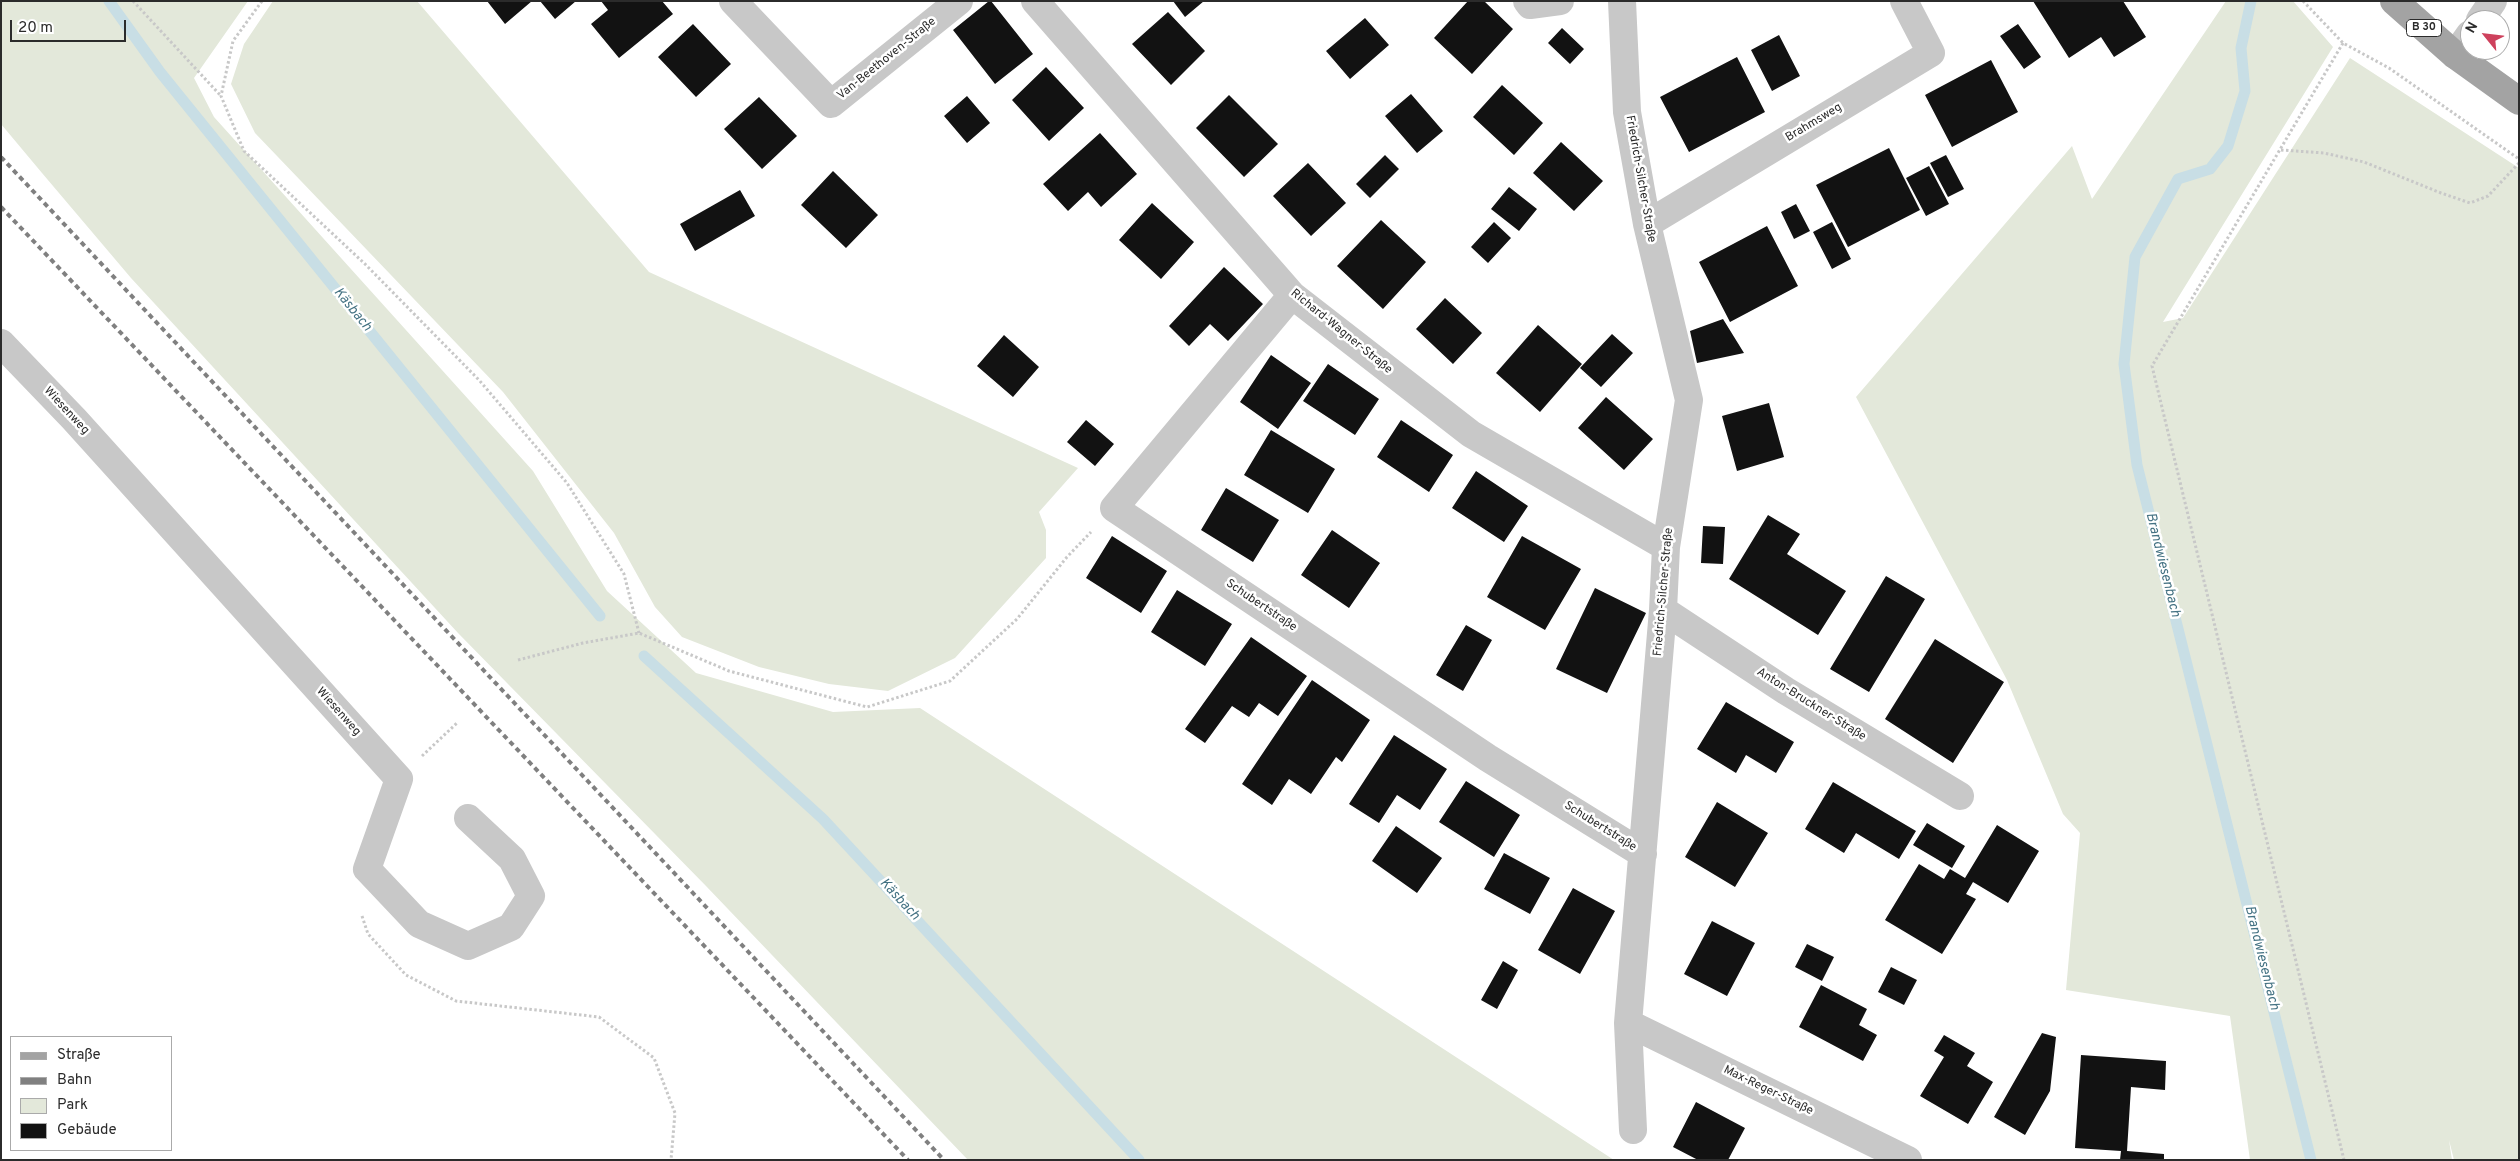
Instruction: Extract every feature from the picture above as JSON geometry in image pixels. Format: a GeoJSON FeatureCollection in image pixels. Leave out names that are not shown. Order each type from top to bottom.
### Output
{"type":"FeatureCollection","features":[{"type":"Feature","properties":{"kind":"main road","name":"B 30"},"geometry":{"type":"LineString","coordinates":[[2394,1],[2460,44]]}},
{"type":"Feature","properties":{"kind":"main road","name":"B 30"},"geometry":{"type":"LineString","coordinates":[[2477,60],[2519,101]]}},
{"type":"Feature","properties":{"kind":"street","name":"Van-Beethoven-Straße"},"geometry":{"type":"LineString","coordinates":[[733,1],[831,104],[959,1]]}},
{"type":"Feature","properties":{"kind":"street","name":"Richard-Wagner-Straße"},"geometry":{"type":"LineString","coordinates":[[1035,1],[1292,295],[1471,434],[1666,547]]}},
{"type":"Feature","properties":{"kind":"street"},"geometry":{"type":"LineString","coordinates":[[1526,1],[1530,5],[1560,1]]}},
{"type":"Feature","properties":{"kind":"street","name":"Friedrich-Silcher-Straße"},"geometry":{"type":"LineString","coordinates":[[1622,1],[1627,112],[1647,224],[1689,400],[1666,547],[1663,610],[1628,1023],[1633,1130]]}},
{"type":"Feature","properties":{"kind":"street","name":"Brahmsweg"},"geometry":{"type":"LineString","coordinates":[[1647,224],[1931,52],[1904,1]]}},
{"type":"Feature","properties":{"kind":"street"},"geometry":{"type":"LineString","coordinates":[[1114,508],[1292,295]]}},
{"type":"Feature","properties":{"kind":"street","name":"Wiesenweg"},"geometry":{"type":"LineString","coordinates":[[1,343],[80,426],[398,779]]}},
{"type":"Feature","properties":{"kind":"street","name":"Schubertstraße"},"geometry":{"type":"LineString","coordinates":[[1114,508],[1488,758],[1643,854]]}},
{"type":"Feature","properties":{"kind":"street","name":"Anton-Bruckner-Straße"},"geometry":{"type":"LineString","coordinates":[[1663,610],[1786,691],[1960,796]]}},
{"type":"Feature","properties":{"kind":"street"},"geometry":{"type":"LineString","coordinates":[[398,779],[368,869],[419,924],[468,946],[511,927],[530,896],[512,859],[468,818]]}},
{"type":"Feature","properties":{"kind":"street","name":"Max-Reger-Straße"},"geometry":{"type":"LineString","coordinates":[[1628,1023],[1908,1160]]}},
{"type":"Feature","properties":{"kind":"path"},"geometry":{"type":"LineString","coordinates":[[133,1],[221,96],[244,151],[365,264],[478,380],[567,483],[624,574],[639,633]]}},
{"type":"Feature","properties":{"kind":"path"},"geometry":{"type":"LineString","coordinates":[[221,96],[233,41],[262,1]]}},
{"type":"Feature","properties":{"kind":"path"},"geometry":{"type":"LineString","coordinates":[[2281,150],[2324,153],[2364,162],[2441,194],[2470,202],[2488,196],[2519,161],[2389,68],[2343,43],[2303,1]]}},
{"type":"Feature","properties":{"kind":"path"},"geometry":{"type":"LineString","coordinates":[[2343,43],[2152,366],[2344,1160]]}},
{"type":"Feature","properties":{"kind":"path"},"geometry":{"type":"LineString","coordinates":[[518,660],[583,643],[639,633],[729,670],[867,706],[950,681],[1017,619],[1067,558],[1114,508]]}},
{"type":"Feature","properties":{"kind":"path"},"geometry":{"type":"LineString","coordinates":[[398,779],[458,722]]}},
{"type":"Feature","properties":{"kind":"path"},"geometry":{"type":"LineString","coordinates":[[368,869],[357,900],[368,934],[406,975],[456,1001],[599,1017],[654,1058],[675,1113],[670,1160]]}},
{"type":"Feature","properties":{"kind":"green space"},"geometry":{"type":"Polygon","coordinates":[[[1,1],[248,1],[194,78],[214,117],[533,471],[607,591],[696,673],[833,712],[920,708],[1614,1160],[968,1160],[706,886],[458,633],[131,278],[1,124],[1,1]]]}},
{"type":"Feature","properties":{"kind":"green space"},"geometry":{"type":"Polygon","coordinates":[[[273,1],[417,1],[649,272],[1078,468],[1039,512],[1046,530],[1046,558],[955,658],[888,691],[829,684],[759,667],[682,637],[655,607],[614,533],[503,392],[255,133],[231,84],[244,44],[273,1]]]}},
{"type":"Feature","properties":{"kind":"green space"},"geometry":{"type":"Polygon","coordinates":[[[2226,1],[2293,1],[2333,47],[2163,322],[2183,318],[2350,58],[2519,168],[2519,1160],[2454,1160],[2449,1140],[2452,1160],[2250,1160],[2230,1016],[2066,990],[2080,833],[2063,814],[2007,680],[1856,397],[2072,146],[2092,199],[2226,1]]]}},
{"type":"Feature","properties":{"kind":"building"},"geometry":{"type":"Polygon","coordinates":[[[487,1],[532,1],[505,24],[487,1]]]}},
{"type":"Feature","properties":{"kind":"building"},"geometry":{"type":"Polygon","coordinates":[[[540,1],[576,1],[555,19],[540,1]]]}},
{"type":"Feature","properties":{"kind":"building"},"geometry":{"type":"Polygon","coordinates":[[[601,1],[662,1],[673,14],[619,58],[591,24],[608,10],[601,1]]]}},
{"type":"Feature","properties":{"kind":"building"},"geometry":{"type":"Polygon","coordinates":[[[991,1],[1033,54],[995,84],[953,30],[991,1]]]}},
{"type":"Feature","properties":{"kind":"building"},"geometry":{"type":"Polygon","coordinates":[[[1173,1],[1204,1],[1185,17],[1173,1]]]}},
{"type":"Feature","properties":{"kind":"building"},"geometry":{"type":"Polygon","coordinates":[[[1468,1],[1484,1],[1513,29],[1472,74],[1434,38],[1468,1]]]}},
{"type":"Feature","properties":{"kind":"building"},"geometry":{"type":"Polygon","coordinates":[[[2033,1],[2123,1],[2146,37],[2114,57],[2101,37],[2069,58],[2033,1]]]}},
{"type":"Feature","properties":{"kind":"building"},"geometry":{"type":"Polygon","coordinates":[[[1168,12],[1205,51],[1171,85],[1132,44],[1168,12]]]}},
{"type":"Feature","properties":{"kind":"building"},"geometry":{"type":"Polygon","coordinates":[[[1365,18],[1389,45],[1350,79],[1326,51],[1365,18]]]}},
{"type":"Feature","properties":{"kind":"building"},"geometry":{"type":"Polygon","coordinates":[[[693,24],[731,64],[696,97],[658,57],[693,24]]]}},
{"type":"Feature","properties":{"kind":"building"},"geometry":{"type":"Polygon","coordinates":[[[2018,24],[2041,57],[2024,69],[2000,36],[2018,24]]]}},
{"type":"Feature","properties":{"kind":"building"},"geometry":{"type":"Polygon","coordinates":[[[1562,28],[1584,49],[1570,64],[1548,43],[1562,28]]]}},
{"type":"Feature","properties":{"kind":"building"},"geometry":{"type":"Polygon","coordinates":[[[1779,35],[1800,76],[1772,91],[1751,50],[1779,35]]]}},
{"type":"Feature","properties":{"kind":"building"},"geometry":{"type":"Polygon","coordinates":[[[1737,57],[1765,112],[1689,152],[1660,97],[1737,57]]]}},
{"type":"Feature","properties":{"kind":"building"},"geometry":{"type":"Polygon","coordinates":[[[1991,60],[2018,112],[1952,147],[1925,95],[1991,60]]]}},
{"type":"Feature","properties":{"kind":"building"},"geometry":{"type":"Polygon","coordinates":[[[1046,67],[1084,108],[1049,141],[1012,100],[1046,67]]]}},
{"type":"Feature","properties":{"kind":"building"},"geometry":{"type":"Polygon","coordinates":[[[1502,85],[1543,123],[1514,155],[1473,117],[1502,85]]]}},
{"type":"Feature","properties":{"kind":"building"},"geometry":{"type":"Polygon","coordinates":[[[1411,94],[1443,131],[1417,153],[1385,116],[1411,94]]]}},
{"type":"Feature","properties":{"kind":"building"},"geometry":{"type":"Polygon","coordinates":[[[1229,95],[1278,144],[1244,177],[1196,128],[1229,95]]]}},
{"type":"Feature","properties":{"kind":"building"},"geometry":{"type":"Polygon","coordinates":[[[967,96],[990,123],[967,143],[944,116],[967,96]]]}},
{"type":"Feature","properties":{"kind":"building"},"geometry":{"type":"Polygon","coordinates":[[[759,97],[797,136],[762,169],[724,129],[759,97]]]}},
{"type":"Feature","properties":{"kind":"building"},"geometry":{"type":"Polygon","coordinates":[[[1100,133],[1137,174],[1101,207],[1088,192],[1068,211],[1043,184],[1100,133]]]}},
{"type":"Feature","properties":{"kind":"building"},"geometry":{"type":"Polygon","coordinates":[[[1561,142],[1603,181],[1574,211],[1533,173],[1561,142]]]}},
{"type":"Feature","properties":{"kind":"building"},"geometry":{"type":"Polygon","coordinates":[[[1889,148],[1920,210],[1848,247],[1816,185],[1889,148]]]}},
{"type":"Feature","properties":{"kind":"building"},"geometry":{"type":"Polygon","coordinates":[[[1385,155],[1399,169],[1370,198],[1356,184],[1385,155]]]}},
{"type":"Feature","properties":{"kind":"building"},"geometry":{"type":"Polygon","coordinates":[[[1946,155],[1964,189],[1948,197],[1930,163],[1946,155]]]}},
{"type":"Feature","properties":{"kind":"building"},"geometry":{"type":"Polygon","coordinates":[[[1308,163],[1346,203],[1311,236],[1273,196],[1308,163]]]}},
{"type":"Feature","properties":{"kind":"building"},"geometry":{"type":"Polygon","coordinates":[[[1929,166],[1949,204],[1926,216],[1906,178],[1929,166]]]}},
{"type":"Feature","properties":{"kind":"building"},"geometry":{"type":"Polygon","coordinates":[[[833,171],[878,215],[846,248],[801,205],[833,171]]]}},
{"type":"Feature","properties":{"kind":"building"},"geometry":{"type":"Polygon","coordinates":[[[1509,187],[1537,209],[1519,231],[1491,209],[1509,187]]]}},
{"type":"Feature","properties":{"kind":"building"},"geometry":{"type":"Polygon","coordinates":[[[740,190],[755,216],[695,251],[680,224],[740,190]]]}},
{"type":"Feature","properties":{"kind":"building"},"geometry":{"type":"Polygon","coordinates":[[[1152,203],[1194,242],[1161,279],[1119,240],[1152,203]]]}},
{"type":"Feature","properties":{"kind":"building"},"geometry":{"type":"Polygon","coordinates":[[[1796,204],[1810,231],[1794,239],[1781,212],[1796,204]]]}},
{"type":"Feature","properties":{"kind":"building"},"geometry":{"type":"Polygon","coordinates":[[[1381,220],[1426,262],[1383,309],[1337,266],[1381,220]]]}},
{"type":"Feature","properties":{"kind":"building"},"geometry":{"type":"Polygon","coordinates":[[[1494,222],[1511,238],[1488,263],[1471,247],[1494,222]]]}},
{"type":"Feature","properties":{"kind":"building"},"geometry":{"type":"Polygon","coordinates":[[[1832,222],[1851,259],[1832,269],[1813,232],[1832,222]]]}},
{"type":"Feature","properties":{"kind":"building"},"geometry":{"type":"Polygon","coordinates":[[[1767,226],[1798,286],[1730,322],[1699,262],[1767,226]]]}},
{"type":"Feature","properties":{"kind":"building"},"geometry":{"type":"Polygon","coordinates":[[[1224,267],[1263,304],[1228,341],[1210,324],[1189,346],[1169,326],[1224,267]]]}},
{"type":"Feature","properties":{"kind":"building"},"geometry":{"type":"Polygon","coordinates":[[[1445,298],[1482,333],[1453,364],[1416,329],[1445,298]]]}},
{"type":"Feature","properties":{"kind":"building"},"geometry":{"type":"Polygon","coordinates":[[[1723,319],[1744,353],[1697,363],[1690,331],[1723,319]]]}},
{"type":"Feature","properties":{"kind":"building"},"geometry":{"type":"Polygon","coordinates":[[[1538,325],[1582,364],[1540,412],[1496,373],[1538,325]]]}},
{"type":"Feature","properties":{"kind":"building"},"geometry":{"type":"Polygon","coordinates":[[[1612,334],[1633,353],[1601,387],[1580,368],[1612,334]]]}},
{"type":"Feature","properties":{"kind":"building"},"geometry":{"type":"Polygon","coordinates":[[[1004,335],[1039,367],[1013,397],[977,366],[1004,335]]]}},
{"type":"Feature","properties":{"kind":"building"},"geometry":{"type":"Polygon","coordinates":[[[1271,355],[1311,383],[1278,429],[1240,402],[1271,355]]]}},
{"type":"Feature","properties":{"kind":"building"},"geometry":{"type":"Polygon","coordinates":[[[1328,364],[1379,399],[1355,435],[1303,401],[1328,364]]]}},
{"type":"Feature","properties":{"kind":"building"},"geometry":{"type":"Polygon","coordinates":[[[1606,397],[1653,439],[1624,470],[1578,428],[1606,397]]]}},
{"type":"Feature","properties":{"kind":"building"},"geometry":{"type":"Polygon","coordinates":[[[1769,403],[1784,457],[1737,471],[1722,416],[1769,403]]]}},
{"type":"Feature","properties":{"kind":"building"},"geometry":{"type":"Polygon","coordinates":[[[1086,420],[1114,444],[1095,466],[1067,442],[1086,420]]]}},
{"type":"Feature","properties":{"kind":"building"},"geometry":{"type":"Polygon","coordinates":[[[1401,420],[1453,455],[1429,492],[1377,457],[1401,420]]]}},
{"type":"Feature","properties":{"kind":"building"},"geometry":{"type":"Polygon","coordinates":[[[1271,430],[1335,469],[1308,513],[1244,475],[1271,430]]]}},
{"type":"Feature","properties":{"kind":"building"},"geometry":{"type":"Polygon","coordinates":[[[1476,471],[1528,506],[1504,542],[1452,508],[1476,471]]]}},
{"type":"Feature","properties":{"kind":"building"},"geometry":{"type":"Polygon","coordinates":[[[1226,488],[1279,520],[1253,562],[1201,530],[1226,488]]]}},
{"type":"Feature","properties":{"kind":"building"},"geometry":{"type":"Polygon","coordinates":[[[1768,515],[1800,534],[1787,554],[1846,591],[1818,635],[1729,579],[1768,515]]]}},
{"type":"Feature","properties":{"kind":"building"},"geometry":{"type":"Polygon","coordinates":[[[1703,526],[1725,527],[1723,564],[1701,563],[1703,526]]]}},
{"type":"Feature","properties":{"kind":"building"},"geometry":{"type":"Polygon","coordinates":[[[1332,530],[1380,563],[1349,608],[1301,575],[1332,530]]]}},
{"type":"Feature","properties":{"kind":"building"},"geometry":{"type":"Polygon","coordinates":[[[1112,536],[1167,571],[1141,613],[1086,578],[1112,536]]]}},
{"type":"Feature","properties":{"kind":"building"},"geometry":{"type":"Polygon","coordinates":[[[1522,536],[1581,569],[1545,630],[1487,597],[1522,536]]]}},
{"type":"Feature","properties":{"kind":"building"},"geometry":{"type":"Polygon","coordinates":[[[1886,576],[1925,599],[1869,692],[1830,669],[1886,576]]]}},
{"type":"Feature","properties":{"kind":"building"},"geometry":{"type":"Polygon","coordinates":[[[1595,588],[1646,613],[1607,693],[1556,669],[1595,588]]]}},
{"type":"Feature","properties":{"kind":"building"},"geometry":{"type":"Polygon","coordinates":[[[1177,590],[1232,624],[1205,666],[1151,632],[1177,590]]]}},
{"type":"Feature","properties":{"kind":"building"},"geometry":{"type":"Polygon","coordinates":[[[1466,625],[1492,640],[1463,691],[1436,675],[1466,625]]]}},
{"type":"Feature","properties":{"kind":"building"},"geometry":{"type":"Polygon","coordinates":[[[1251,637],[1307,676],[1278,716],[1259,703],[1249,717],[1232,706],[1205,743],[1185,729],[1251,637]]]}},
{"type":"Feature","properties":{"kind":"building"},"geometry":{"type":"Polygon","coordinates":[[[1935,639],[2004,682],[1953,763],[1885,719],[1935,639]]]}},
{"type":"Feature","properties":{"kind":"building"},"geometry":{"type":"Polygon","coordinates":[[[1312,680],[1370,720],[1342,762],[1336,757],[1311,794],[1289,779],[1272,805],[1242,784],[1312,680]]]}},
{"type":"Feature","properties":{"kind":"building"},"geometry":{"type":"Polygon","coordinates":[[[1726,702],[1794,742],[1776,773],[1746,755],[1736,773],[1697,749],[1726,702]]]}},
{"type":"Feature","properties":{"kind":"building"},"geometry":{"type":"Polygon","coordinates":[[[1394,735],[1447,769],[1420,810],[1397,795],[1379,823],[1349,804],[1394,735]]]}},
{"type":"Feature","properties":{"kind":"building"},"geometry":{"type":"Polygon","coordinates":[[[1466,781],[1520,815],[1494,857],[1439,822],[1466,781]]]}},
{"type":"Feature","properties":{"kind":"building"},"geometry":{"type":"Polygon","coordinates":[[[1833,782],[1916,831],[1899,859],[1856,833],[1844,853],[1805,829],[1833,782]]]}},
{"type":"Feature","properties":{"kind":"building"},"geometry":{"type":"Polygon","coordinates":[[[1717,802],[1768,833],[1735,887],[1685,857],[1717,802]]]}},
{"type":"Feature","properties":{"kind":"building"},"geometry":{"type":"Polygon","coordinates":[[[1927,823],[1965,846],[1952,868],[1913,845],[1927,823]]]}},
{"type":"Feature","properties":{"kind":"building"},"geometry":{"type":"Polygon","coordinates":[[[1997,825],[2039,851],[2008,903],[1973,882],[1966,894],[1976,899],[1942,954],[1885,920],[1919,864],[1944,879],[1950,869],[1965,878],[1997,825]]]}},
{"type":"Feature","properties":{"kind":"building"},"geometry":{"type":"Polygon","coordinates":[[[1396,826],[1442,858],[1417,893],[1372,861],[1396,826]]]}},
{"type":"Feature","properties":{"kind":"building"},"geometry":{"type":"Polygon","coordinates":[[[1504,853],[1550,878],[1530,914],[1484,889],[1504,853]]]}},
{"type":"Feature","properties":{"kind":"building"},"geometry":{"type":"Polygon","coordinates":[[[1573,888],[1615,911],[1580,974],[1538,950],[1573,888]]]}},
{"type":"Feature","properties":{"kind":"building"},"geometry":{"type":"Polygon","coordinates":[[[1712,921],[1755,943],[1727,996],[1684,974],[1712,921]]]}},
{"type":"Feature","properties":{"kind":"building"},"geometry":{"type":"Polygon","coordinates":[[[1807,944],[1834,957],[1822,981],[1795,967],[1807,944]]]}},
{"type":"Feature","properties":{"kind":"building"},"geometry":{"type":"Polygon","coordinates":[[[1503,961],[1518,970],[1497,1009],[1481,1000],[1503,961]]]}},
{"type":"Feature","properties":{"kind":"building"},"geometry":{"type":"Polygon","coordinates":[[[1891,967],[1917,980],[1904,1005],[1878,992],[1891,967]]]}},
{"type":"Feature","properties":{"kind":"building"},"geometry":{"type":"Polygon","coordinates":[[[1821,985],[1867,1009],[1859,1025],[1877,1035],[1863,1061],[1799,1027],[1821,985]]]}},
{"type":"Feature","properties":{"kind":"building"},"geometry":{"type":"Polygon","coordinates":[[[2042,1033],[2056,1037],[2050,1091],[2025,1135],[1994,1117],[2042,1033]]]}},
{"type":"Feature","properties":{"kind":"building"},"geometry":{"type":"Polygon","coordinates":[[[1944,1035],[1975,1053],[1967,1066],[1993,1082],[1968,1124],[1920,1096],[1944,1057],[1934,1051],[1944,1035]]]}},
{"type":"Feature","properties":{"kind":"building"},"geometry":{"type":"Polygon","coordinates":[[[2081,1055],[2166,1061],[2165,1090],[2131,1087],[2127,1151],[2164,1154],[2164,1160],[2120,1160],[2121,1151],[2075,1148],[2081,1055]]]}},
{"type":"Feature","properties":{"kind":"building"},"geometry":{"type":"Polygon","coordinates":[[[1696,1102],[1745,1128],[1728,1160],[1698,1160],[1673,1147],[1696,1102]]]}},
{"type":"Feature","properties":{"kind":"waterway","name":"Käsbach"},"geometry":{"type":"LineString","coordinates":[[109,1],[160,72],[600,616]]}},
{"type":"Feature","properties":{"kind":"waterway","name":"Brandwiesenbach"},"geometry":{"type":"LineString","coordinates":[[2251,1],[2241,48],[2245,91],[2228,146],[2210,169],[2178,179],[2135,257],[2124,364],[2137,465],[2311,1160]]}},
{"type":"Feature","properties":{"kind":"waterway","name":"Käsbach"},"geometry":{"type":"LineString","coordinates":[[644,656],[823,819],[1139,1160]]}},
{"type":"Feature","properties":{"kind":"railway"},"geometry":{"type":"LineString","coordinates":[[1,157],[944,1160]]}},
{"type":"Feature","properties":{"kind":"railway"},"geometry":{"type":"LineString","coordinates":[[1,207],[908,1160]]}}]}
